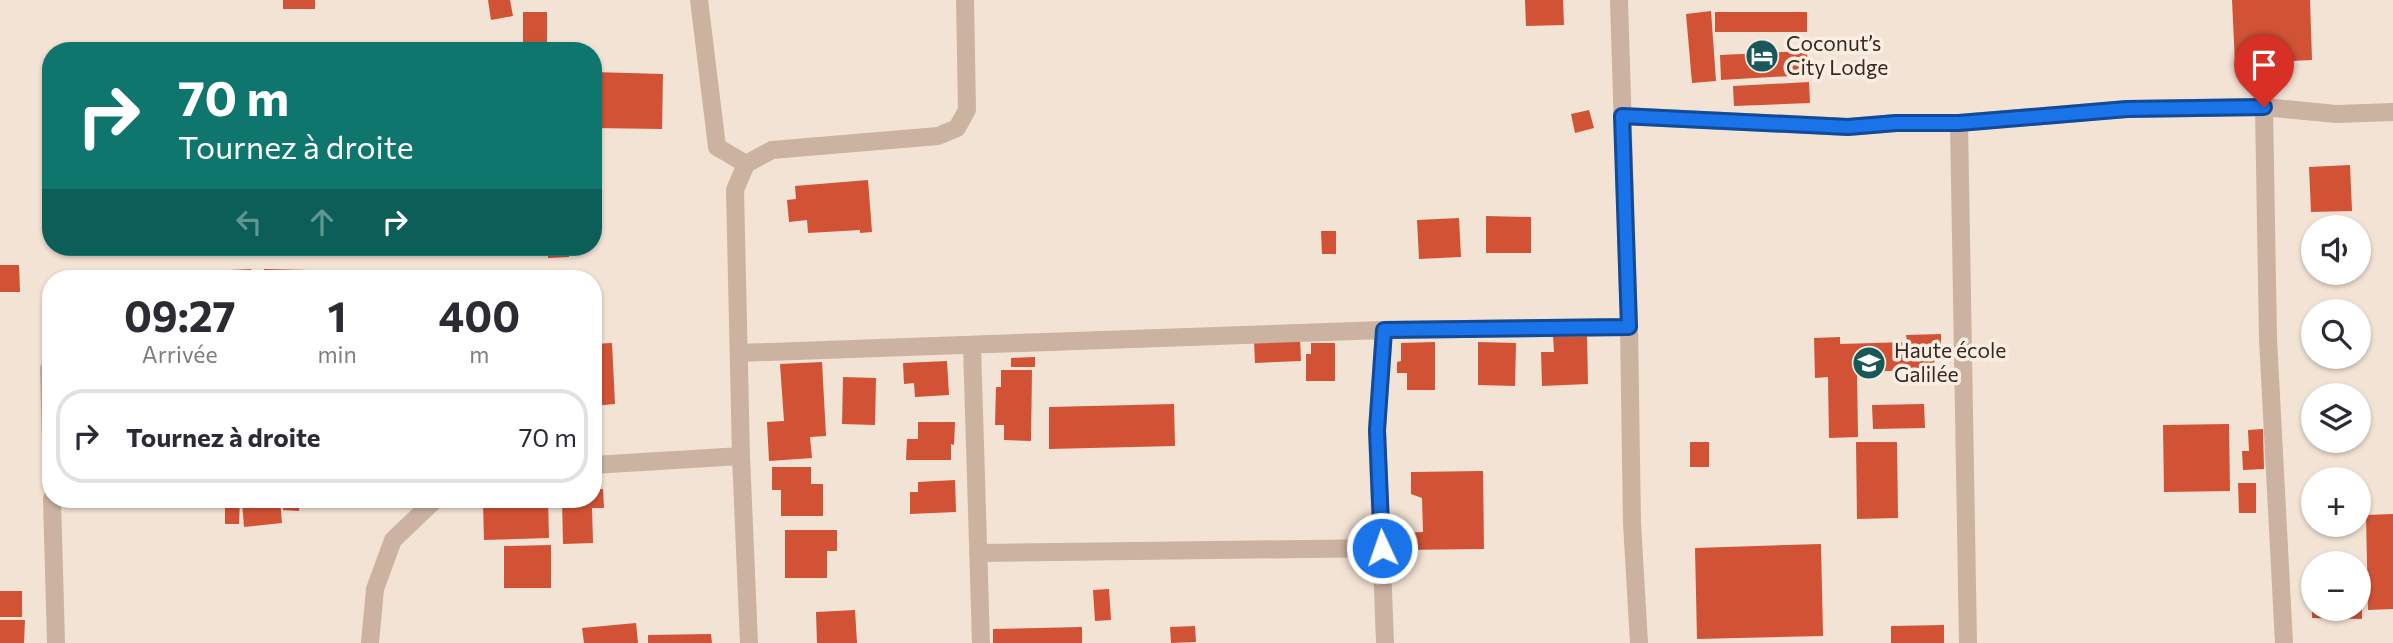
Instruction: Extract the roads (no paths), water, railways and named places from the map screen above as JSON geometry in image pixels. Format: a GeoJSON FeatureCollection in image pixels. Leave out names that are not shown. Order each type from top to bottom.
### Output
{"type":"FeatureCollection","features":[{"type":"Feature","properties":{"kind":"street"},"geometry":{"type":"LineString","coordinates":[[699,0],[717,147],[747,164]]}},
{"type":"Feature","properties":{"kind":"street"},"geometry":{"type":"LineString","coordinates":[[749,643],[741,456],[735,190],[747,164],[772,150],[938,136],[957,128],[967,110],[965,0]]}},
{"type":"Feature","properties":{"kind":"street"},"geometry":{"type":"LineString","coordinates":[[1619,0],[1632,523],[1639,643]]}},
{"type":"Feature","properties":{"kind":"street"},"geometry":{"type":"LineString","coordinates":[[1622,116],[1848,127],[1896,123],[1959,123],[2127,109],[2264,107],[2336,114],[2393,112]]}},
{"type":"Feature","properties":{"kind":"street"},"geometry":{"type":"LineString","coordinates":[[2264,107],[2268,339],[2284,643]]}},
{"type":"Feature","properties":{"kind":"street"},"geometry":{"type":"LineString","coordinates":[[1959,123],[1968,643]]}},
{"type":"Feature","properties":{"kind":"street"},"geometry":{"type":"LineString","coordinates":[[739,353],[1384,330],[1629,327]]}},
{"type":"Feature","properties":{"kind":"street"},"geometry":{"type":"LineString","coordinates":[[1384,330],[1377,430],[1385,643]]}},
{"type":"Feature","properties":{"kind":"street"},"geometry":{"type":"LineString","coordinates":[[972,346],[981,643]]}},
{"type":"Feature","properties":{"kind":"street"},"geometry":{"type":"LineString","coordinates":[[602,464],[741,456]]}},
{"type":"Feature","properties":{"kind":"street"},"geometry":{"type":"LineString","coordinates":[[52,508],[56,643]]}},
{"type":"Feature","properties":{"kind":"street"},"geometry":{"type":"LineString","coordinates":[[369,643],[375,589],[393,540],[427,508]]}},
{"type":"Feature","properties":{"kind":"street"},"geometry":{"type":"LineString","coordinates":[[978,553],[1382,548]]}},
{"type":"Feature","properties":{"kind":"place","name":"Coconut’s City Lodge"},"geometry":{"type":"Point","coordinates":[1762,56]}},
{"type":"Feature","properties":{"kind":"place","name":"Haute école Galilée"},"geometry":{"type":"Point","coordinates":[1869,363]}}]}
